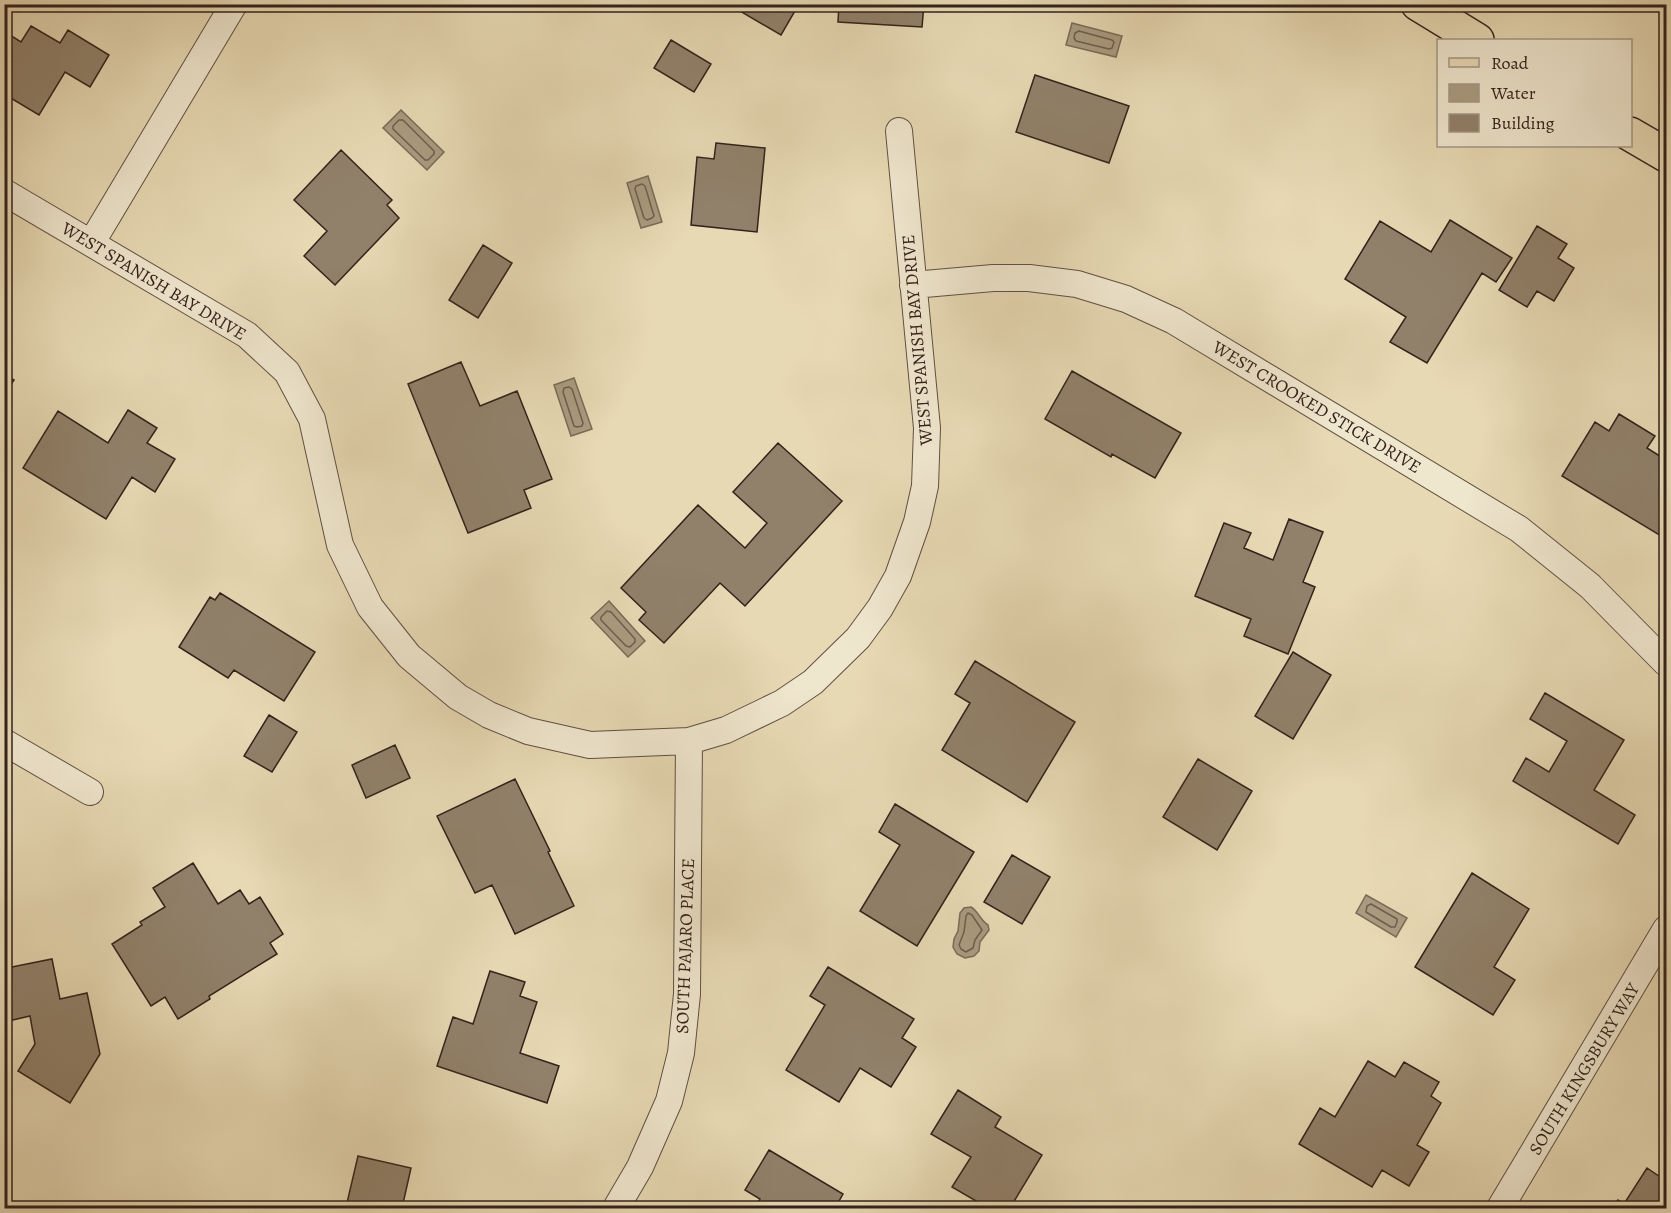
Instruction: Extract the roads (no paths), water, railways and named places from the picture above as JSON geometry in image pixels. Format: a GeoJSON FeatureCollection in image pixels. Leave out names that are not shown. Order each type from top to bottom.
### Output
{"type":"FeatureCollection","features":[{"type":"Feature","properties":{"kind":"main road"},"geometry":{"type":"LineString","coordinates":[[1418,4],[1475,39]]}},
{"type":"Feature","properties":{"kind":"main road"},"geometry":{"type":"LineString","coordinates":[[1632,135],[1666,155]]}},
{"type":"Feature","properties":{"kind":"street"},"geometry":{"type":"LineString","coordinates":[[92,242],[234,4]]}},
{"type":"Feature","properties":{"kind":"street","name":"WEST SPANISH BAY DRIVE"},"geometry":{"type":"LineString","coordinates":[[4,192],[247,335],[287,372],[312,419],[340,545],[370,607],[409,656],[458,697],[489,715],[528,731],[590,745],[689,741],[726,730],[782,703],[813,682],[858,638],[880,608],[898,576],[917,522],[925,486],[927,428],[899,131]]}},
{"type":"Feature","properties":{"kind":"street","name":"WEST CROOKED STICK DRIVE"},"geometry":{"type":"LineString","coordinates":[[913,285],[993,278],[1029,278],[1067,283],[1126,299],[1174,321],[1519,529],[1590,586],[1666,663]]}},
{"type":"Feature","properties":{"kind":"street","name":"SOUTH PAJARO PLACE"},"geometry":{"type":"LineString","coordinates":[[616,1209],[640,1167],[664,1112],[681,1053],[687,994],[689,741]]}},
{"type":"Feature","properties":{"kind":"street"},"geometry":{"type":"LineString","coordinates":[[4,742],[90,792]]}},
{"type":"Feature","properties":{"kind":"street","name":"SOUTH KINGSBURY WAY"},"geometry":{"type":"LineString","coordinates":[[1500,1209],[1666,929]]}},
{"type":"Feature","properties":{"kind":"water"},"geometry":{"type":"Polygon","coordinates":[[[1072,23],[1122,36],[1116,57],[1066,45],[1072,23]]]}},
{"type":"Feature","properties":{"kind":"water"},"geometry":{"type":"Polygon","coordinates":[[[401,110],[444,152],[427,170],[383,128],[401,110]]]}},
{"type":"Feature","properties":{"kind":"water"},"geometry":{"type":"Polygon","coordinates":[[[648,176],[662,222],[641,228],[627,183],[648,176]]]}},
{"type":"Feature","properties":{"kind":"water"},"geometry":{"type":"Polygon","coordinates":[[[574,378],[592,429],[571,436],[554,385],[574,378]]]}},
{"type":"Feature","properties":{"kind":"water"},"geometry":{"type":"Polygon","coordinates":[[[609,601],[645,641],[628,657],[591,618],[609,601]]]}},
{"type":"Feature","properties":{"kind":"water"},"geometry":{"type":"Polygon","coordinates":[[[1366,895],[1407,918],[1396,937],[1356,913],[1366,895]]]}},
{"type":"Feature","properties":{"kind":"water"},"geometry":{"type":"Polygon","coordinates":[[[971,907],[988,925],[989,930],[980,942],[979,951],[974,956],[965,958],[957,954],[953,947],[960,913],[964,908],[971,907]]]}}]}
